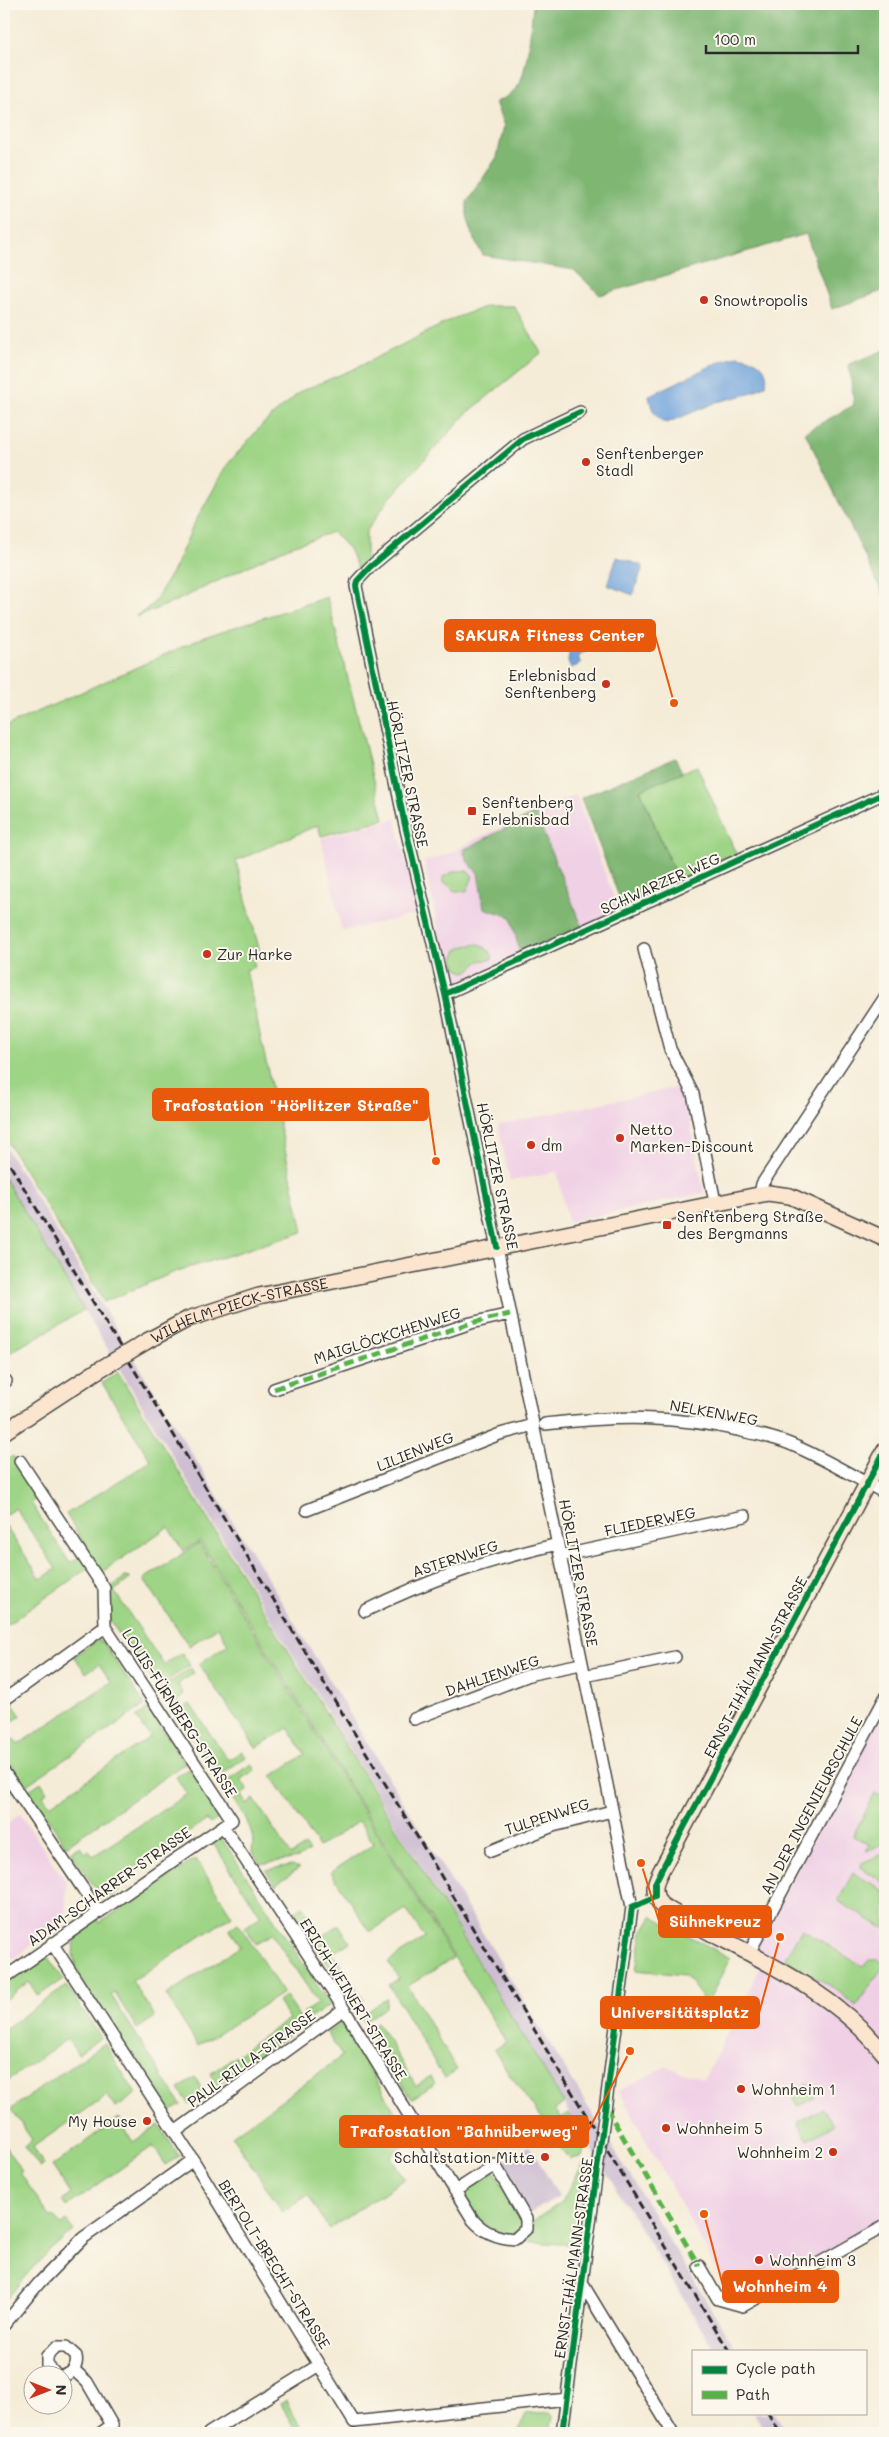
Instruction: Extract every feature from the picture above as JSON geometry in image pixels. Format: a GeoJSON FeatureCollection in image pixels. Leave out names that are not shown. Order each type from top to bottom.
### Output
{"type":"FeatureCollection","features":[{"type":"Feature","properties":{"kind":"main road","name":"WILHELM-PIECK-STRASSE"},"geometry":{"type":"LineString","coordinates":[[4,1432],[97,1371],[188,1319],[259,1296],[760,1194],[778,1193],[790,1196],[885,1239]]}},
{"type":"Feature","properties":{"kind":"main road","name":"ERNST-THÄLMANN-STRASSE"},"geometry":{"type":"LineString","coordinates":[[749,1953],[661,1905],[655,1897],[655,1883],[885,1450]]}},
{"type":"Feature","properties":{"kind":"main road"},"geometry":{"type":"LineString","coordinates":[[749,1953],[792,1976],[833,2004],[850,2017],[885,2055]]}},
{"type":"Feature","properties":{"kind":"street","name":"HÖRLITZER STRASSE"},"geometry":{"type":"LineString","coordinates":[[580,412],[523,439],[370,567],[357,581],[356,586],[404,821],[445,994],[510,1314],[540,1424],[560,1556],[632,1907]]}},
{"type":"Feature","properties":{"kind":"street","name":"SCHWARZER WEG"},"geometry":{"type":"LineString","coordinates":[[445,994],[885,793]]}},
{"type":"Feature","properties":{"kind":"street"},"geometry":{"type":"LineString","coordinates":[[644,950],[670,1049],[692,1094],[715,1202]]}},
{"type":"Feature","properties":{"kind":"street"},"geometry":{"type":"LineString","coordinates":[[760,1194],[762,1184],[885,997]]}},
{"type":"Feature","properties":{"kind":"street","name":"MAIGLÖCKCHENWEG"},"geometry":{"type":"LineString","coordinates":[[274,1389],[471,1323],[510,1314]]}},
{"type":"Feature","properties":{"kind":"street","name":"NELKENWEG"},"geometry":{"type":"LineString","coordinates":[[540,1424],[600,1417],[654,1417],[688,1420],[767,1437],[796,1447],[868,1484]]}},
{"type":"Feature","properties":{"kind":"street","name":"LILIENWEG"},"geometry":{"type":"LineString","coordinates":[[307,1510],[500,1434],[540,1424]]}},
{"type":"Feature","properties":{"kind":"street"},"geometry":{"type":"LineString","coordinates":[[20,1462],[104,1588],[105,1627]]}},
{"type":"Feature","properties":{"kind":"street"},"geometry":{"type":"LineString","coordinates":[[868,1484],[885,1493]]}},
{"type":"Feature","properties":{"kind":"street","name":"FLIEDERWEG"},"geometry":{"type":"LineString","coordinates":[[560,1556],[745,1516]]}},
{"type":"Feature","properties":{"kind":"street","name":"ASTERNWEG"},"geometry":{"type":"LineString","coordinates":[[365,1611],[408,1589],[488,1561],[558,1544]]}},
{"type":"Feature","properties":{"kind":"street","name":"LOUIS-FÜRNBERG-STRASSE"},"geometry":{"type":"LineString","coordinates":[[4,1700],[105,1627],[228,1823]]}},
{"type":"Feature","properties":{"kind":"street","name":"DAHLIENWEG"},"geometry":{"type":"LineString","coordinates":[[414,1719],[532,1674],[582,1670],[675,1656]]}},
{"type":"Feature","properties":{"kind":"street","name":"AN DER INGENIEURSCHULE"},"geometry":{"type":"LineString","coordinates":[[749,1953],[885,1698]]}},
{"type":"Feature","properties":{"kind":"street"},"geometry":{"type":"LineString","coordinates":[[4,1772],[98,1911]]}},
{"type":"Feature","properties":{"kind":"street","name":"TULPENWEG"},"geometry":{"type":"LineString","coordinates":[[491,1850],[554,1826],[612,1811]]}},
{"type":"Feature","properties":{"kind":"street","name":"ADAM-SCHARRER-STRASSE"},"geometry":{"type":"LineString","coordinates":[[4,1978],[98,1911],[228,1823]]}},
{"type":"Feature","properties":{"kind":"street","name":"ERICH-WEINERT-STRASSE"},"geometry":{"type":"LineString","coordinates":[[228,1823],[344,2009],[455,2191],[473,2220],[488,2233],[515,2239],[526,2229],[526,2219],[496,2165],[455,2191]]}},
{"type":"Feature","properties":{"kind":"street","name":"ERNST-THÄLMANN-STRASSE"},"geometry":{"type":"LineString","coordinates":[[562,2433],[632,1907]]}},
{"type":"Feature","properties":{"kind":"street","name":"BERTOLT-BRECHT-STRASSE"},"geometry":{"type":"LineString","coordinates":[[52,1943],[193,2160],[354,2422],[567,2399]]}},
{"type":"Feature","properties":{"kind":"street","name":"PAUL-RILLA-STRASSE"},"geometry":{"type":"LineString","coordinates":[[175,2132],[344,2009]]}},
{"type":"Feature","properties":{"kind":"street"},"geometry":{"type":"LineString","coordinates":[[4,2325],[39,2283],[83,2238],[193,2160]]}},
{"type":"Feature","properties":{"kind":"street"},"geometry":{"type":"LineString","coordinates":[[699,2266],[718,2299],[743,2306],[885,2226]]}},
{"type":"Feature","properties":{"kind":"street"},"geometry":{"type":"LineString","coordinates":[[582,2283],[673,2433]]}},
{"type":"Feature","properties":{"kind":"street"},"geometry":{"type":"LineString","coordinates":[[48,2364],[49,2353],[57,2347],[66,2346],[74,2352],[77,2360],[74,2370],[92,2390],[112,2425],[101,2433]]}},
{"type":"Feature","properties":{"kind":"street"},"geometry":{"type":"LineString","coordinates":[[209,2433],[319,2365]]}},
{"type":"Feature","properties":{"kind":"shaded area"},"geometry":{"type":"Polygon","coordinates":[[[576,795],[619,911],[454,986],[450,985],[424,862],[455,851],[477,838],[576,795]]]}},
{"type":"Feature","properties":{"kind":"shaded area"},"geometry":{"type":"Polygon","coordinates":[[[396,819],[418,914],[342,931],[321,838],[396,819]]]}},
{"type":"Feature","properties":{"kind":"shaded area"},"geometry":{"type":"Polygon","coordinates":[[[683,1086],[704,1193],[568,1222],[557,1172],[510,1181],[498,1125],[683,1086]]]}},
{"type":"Feature","properties":{"kind":"shaded area"},"geometry":{"type":"Polygon","coordinates":[[[4,1144],[736,2350],[714,2350],[4,1178],[4,1144]]]}},
{"type":"Feature","properties":{"kind":"shaded area"},"geometry":{"type":"Polygon","coordinates":[[[885,1704],[885,2218],[750,2294],[730,2294],[619,2091],[666,2066],[704,2079],[760,1968],[748,1962],[885,1704]]]}},
{"type":"Feature","properties":{"kind":"shaded area"},"geometry":{"type":"Polygon","coordinates":[[[20,1814],[67,1883],[65,1921],[4,1965],[4,1825],[20,1814]]]}},
{"type":"Feature","properties":{"kind":"shaded area"},"geometry":{"type":"Polygon","coordinates":[[[530,2146],[559,2196],[527,2215],[499,2165],[530,2146]]]}},
{"type":"Feature","properties":{"kind":"shaded area"},"geometry":{"type":"Polygon","coordinates":[[[755,2414],[776,2414],[787,2433],[766,2433],[755,2414]]]}},
{"type":"Feature","properties":{"kind":"green space"},"geometry":{"type":"Polygon","coordinates":[[[533,4],[885,4],[885,290],[832,309],[806,234],[600,295],[574,270],[483,255],[474,240],[467,215],[467,202],[497,157],[504,126],[495,102],[514,90],[522,78],[529,46],[533,4]]]}},
{"type":"Feature","properties":{"kind":"green space"},"geometry":{"type":"Polygon","coordinates":[[[487,306],[514,306],[541,353],[465,415],[388,500],[366,532],[366,562],[362,568],[358,569],[349,549],[333,532],[286,548],[174,602],[136,617],[153,604],[175,567],[193,526],[227,465],[261,426],[301,391],[356,368],[455,318],[487,306]]]}},
{"type":"Feature","properties":{"kind":"green space"},"geometry":{"type":"Polygon","coordinates":[[[885,350],[885,598],[805,432],[854,405],[849,364],[885,350]]]}},
{"type":"Feature","properties":{"kind":"green space"},"geometry":{"type":"Polygon","coordinates":[[[327,597],[384,819],[321,836],[318,825],[236,861],[260,952],[252,954],[255,967],[246,970],[303,1232],[175,1272],[104,1302],[4,1136],[4,727],[204,637],[327,597]]]}},
{"type":"Feature","properties":{"kind":"green space"},"geometry":{"type":"Polygon","coordinates":[[[675,758],[682,772],[640,790],[679,883],[623,907],[581,798],[675,758]]]}},
{"type":"Feature","properties":{"kind":"green space"},"geometry":{"type":"Polygon","coordinates":[[[697,766],[737,856],[679,883],[640,789],[697,766]]]}},
{"type":"Feature","properties":{"kind":"green space"},"geometry":{"type":"Polygon","coordinates":[[[535,813],[582,926],[520,954],[511,917],[484,908],[478,873],[467,861],[463,850],[535,813]]]}},
{"type":"Feature","properties":{"kind":"green space"},"geometry":{"type":"Polygon","coordinates":[[[455,871],[467,871],[473,876],[467,891],[454,891],[448,884],[443,883],[443,877],[455,871]]]}},
{"type":"Feature","properties":{"kind":"green space"},"geometry":{"type":"Polygon","coordinates":[[[479,944],[485,947],[492,955],[492,959],[479,961],[467,972],[461,971],[454,961],[457,950],[465,946],[479,944]]]}},
{"type":"Feature","properties":{"kind":"green space"},"geometry":{"type":"Polygon","coordinates":[[[4,1178],[84,1310],[4,1356],[4,1178]]]}},
{"type":"Feature","properties":{"kind":"green space"},"geometry":{"type":"Polygon","coordinates":[[[118,1372],[564,2103],[555,2110],[561,2118],[569,2113],[586,2140],[582,2157],[570,2159],[564,2153],[494,2050],[506,2042],[200,1541],[183,1551],[168,1527],[102,1572],[66,1514],[151,1461],[102,1383],[118,1372]]]}},
{"type":"Feature","properties":{"kind":"green space"},"geometry":{"type":"Polygon","coordinates":[[[13,1456],[39,1496],[31,1503],[70,1563],[80,1557],[88,1568],[4,1627],[4,1524],[41,1579],[56,1569],[15,1508],[4,1516],[4,1462],[13,1456]]]}},
{"type":"Feature","properties":{"kind":"green space"},"geometry":{"type":"Polygon","coordinates":[[[199,1543],[453,1958],[408,1986],[457,2070],[444,2078],[389,1985],[399,1979],[388,1962],[425,1938],[406,1909],[370,1932],[331,1872],[374,1844],[359,1821],[319,1847],[272,1776],[305,1754],[288,1728],[256,1748],[199,1664],[228,1644],[218,1627],[189,1646],[144,1579],[199,1543]]]}},
{"type":"Feature","properties":{"kind":"green space"},"geometry":{"type":"Polygon","coordinates":[[[125,1577],[131,1578],[114,1591],[164,1665],[182,1653],[190,1665],[158,1687],[109,1620],[109,1589],[125,1577]]]}},
{"type":"Feature","properties":{"kind":"green space"},"geometry":{"type":"Polygon","coordinates":[[[98,1640],[104,1643],[145,1705],[25,1786],[4,1754],[4,1734],[9,1742],[14,1739],[18,1745],[111,1682],[99,1664],[86,1673],[74,1656],[98,1640]]]}},
{"type":"Feature","properties":{"kind":"green space"},"geometry":{"type":"Polygon","coordinates":[[[191,1668],[194,1673],[178,1684],[184,1695],[177,1701],[182,1709],[190,1704],[228,1760],[242,1751],[246,1757],[218,1776],[160,1689],[191,1668]]]}},
{"type":"Feature","properties":{"kind":"green space"},"geometry":{"type":"Polygon","coordinates":[[[12,1703],[21,1716],[4,1727],[4,1708],[12,1703]]]}},
{"type":"Feature","properties":{"kind":"green space"},"geometry":{"type":"Polygon","coordinates":[[[148,1708],[185,1763],[66,1846],[29,1790],[41,1782],[47,1792],[43,1796],[50,1805],[150,1737],[136,1717],[148,1708]]]}},
{"type":"Feature","properties":{"kind":"green space"},"geometry":{"type":"Polygon","coordinates":[[[251,1764],[255,1770],[241,1779],[248,1790],[241,1795],[246,1804],[254,1799],[291,1855],[305,1846],[309,1851],[299,1858],[260,1864],[252,1851],[252,1833],[248,1824],[222,1784],[251,1764]]]}},
{"type":"Feature","properties":{"kind":"green space"},"geometry":{"type":"Polygon","coordinates":[[[189,1768],[217,1810],[219,1818],[210,1824],[207,1820],[115,1882],[120,1890],[105,1899],[102,1898],[71,1852],[81,1846],[85,1853],[89,1851],[93,1856],[187,1794],[176,1777],[189,1768]]]}},
{"type":"Feature","properties":{"kind":"green space"},"geometry":{"type":"Polygon","coordinates":[[[875,1793],[885,1799],[885,1844],[866,1851],[870,1845],[853,1836],[875,1793]]]}},
{"type":"Feature","properties":{"kind":"green space"},"geometry":{"type":"Polygon","coordinates":[[[220,1836],[330,2005],[307,2020],[303,2013],[318,2003],[272,1934],[256,1944],[245,1927],[261,1916],[212,1842],[220,1836]]]}},
{"type":"Feature","properties":{"kind":"green space"},"geometry":{"type":"Polygon","coordinates":[[[885,1853],[885,1883],[860,1867],[862,1863],[885,1853]]]}},
{"type":"Feature","properties":{"kind":"green space"},"geometry":{"type":"Polygon","coordinates":[[[196,1859],[232,1916],[132,1981],[155,2017],[137,2029],[115,1993],[111,1995],[181,2105],[168,2113],[78,1975],[73,1949],[77,1937],[96,1918],[99,1923],[196,1859]]]}},
{"type":"Feature","properties":{"kind":"green space"},"geometry":{"type":"Polygon","coordinates":[[[292,1865],[299,1868],[275,1885],[266,1870],[292,1865]]]}},
{"type":"Feature","properties":{"kind":"green space"},"geometry":{"type":"Polygon","coordinates":[[[853,1873],[885,1891],[885,1929],[838,1901],[853,1873]]]}},
{"type":"Feature","properties":{"kind":"green space"},"geometry":{"type":"Polygon","coordinates":[[[303,1906],[322,1936],[339,1925],[350,1942],[333,1953],[345,1972],[337,1978],[293,1913],[303,1906]]]}},
{"type":"Feature","properties":{"kind":"green space"},"geometry":{"type":"Polygon","coordinates":[[[652,1916],[730,1958],[707,2004],[685,1975],[636,1970],[642,1932],[652,1916]]]}},
{"type":"Feature","properties":{"kind":"green space"},"geometry":{"type":"Polygon","coordinates":[[[238,1923],[283,1993],[198,2046],[166,1995],[241,1946],[229,1929],[238,1923]]]}},
{"type":"Feature","properties":{"kind":"green space"},"geometry":{"type":"Polygon","coordinates":[[[802,1929],[863,1967],[869,1960],[878,1960],[885,1964],[856,2006],[834,1988],[784,1959],[802,1929]]]}},
{"type":"Feature","properties":{"kind":"green space"},"geometry":{"type":"Polygon","coordinates":[[[45,1953],[63,1979],[38,1996],[29,1982],[4,2000],[4,1984],[45,1953]]]}},
{"type":"Feature","properties":{"kind":"green space"},"geometry":{"type":"Polygon","coordinates":[[[352,1981],[364,2001],[355,2007],[342,1987],[352,1981]]]}},
{"type":"Feature","properties":{"kind":"green space"},"geometry":{"type":"Polygon","coordinates":[[[67,1986],[101,2037],[78,2054],[67,2039],[4,2083],[4,2029],[67,1986]]]}},
{"type":"Feature","properties":{"kind":"green space"},"geometry":{"type":"Polygon","coordinates":[[[286,1996],[304,2024],[217,2085],[210,2074],[289,2019],[278,2002],[286,1996]]]}},
{"type":"Feature","properties":{"kind":"green space"},"geometry":{"type":"Polygon","coordinates":[[[387,1998],[386,2007],[364,2022],[361,2016],[387,1998]]]}},
{"type":"Feature","properties":{"kind":"green space"},"geometry":{"type":"Polygon","coordinates":[[[377,2022],[416,2086],[431,2077],[435,2084],[411,2099],[368,2028],[377,2022]]]}},
{"type":"Feature","properties":{"kind":"green space"},"geometry":{"type":"Polygon","coordinates":[[[341,2023],[412,2140],[390,2156],[405,2179],[329,2229],[308,2195],[283,2212],[232,2136],[342,2056],[327,2033],[341,2023]]]}},
{"type":"Feature","properties":{"kind":"green space"},"geometry":{"type":"Polygon","coordinates":[[[104,2043],[136,2094],[116,2108],[107,2095],[33,2147],[44,2165],[40,2168],[25,2146],[32,2140],[11,2109],[104,2043]]]}},
{"type":"Feature","properties":{"kind":"green space"},"geometry":{"type":"Polygon","coordinates":[[[195,2078],[206,2094],[190,2105],[179,2089],[195,2078]]]}},
{"type":"Feature","properties":{"kind":"green space"},"geometry":{"type":"Polygon","coordinates":[[[808,2084],[815,2097],[798,2106],[792,2092],[808,2084]]]}},
{"type":"Feature","properties":{"kind":"green space"},"geometry":{"type":"Polygon","coordinates":[[[823,2108],[833,2126],[807,2140],[798,2122],[823,2108]]]}},
{"type":"Feature","properties":{"kind":"green space"},"geometry":{"type":"Polygon","coordinates":[[[118,2118],[133,2142],[159,2125],[179,2156],[166,2165],[153,2146],[66,2207],[62,2201],[71,2194],[52,2166],[118,2118]]]}},
{"type":"Feature","properties":{"kind":"green space"},"geometry":{"type":"Polygon","coordinates":[[[4,2145],[22,2171],[20,2173],[51,2218],[54,2216],[61,2225],[66,2221],[74,2231],[36,2264],[4,2303],[4,2145]]]}},
{"type":"Feature","properties":{"kind":"green space"},"geometry":{"type":"Polygon","coordinates":[[[584,2162],[574,2245],[521,2241],[532,2228],[532,2222],[562,2202],[584,2162]]]}},
{"type":"Feature","properties":{"kind":"green space"},"geometry":{"type":"Polygon","coordinates":[[[494,2171],[524,2224],[515,2234],[495,2231],[488,2227],[476,2215],[461,2191],[494,2171]]]}},
{"type":"Feature","properties":{"kind":"green space"},"geometry":{"type":"Polygon","coordinates":[[[287,2401],[304,2433],[297,2433],[281,2404],[287,2401]]]}},
{"type":"Feature","properties":{"kind":"green space"},"geometry":{"type":"Polygon","coordinates":[[[550,2412],[553,2415],[550,2433],[518,2433],[525,2414],[550,2412]]]}},
{"type":"Feature","properties":{"kind":"water"},"geometry":{"type":"Polygon","coordinates":[[[737,356],[749,358],[763,367],[767,378],[766,385],[749,394],[717,402],[667,423],[654,412],[649,396],[717,363],[737,356]]]}},
{"type":"Feature","properties":{"kind":"water"},"geometry":{"type":"Polygon","coordinates":[[[617,557],[643,566],[633,595],[607,585],[617,557]]]}},
{"type":"Feature","properties":{"kind":"water"},"geometry":{"type":"Polygon","coordinates":[[[587,644],[590,650],[577,655],[581,664],[571,668],[568,662],[569,653],[587,644]]]}},
{"type":"Feature","properties":{"kind":"railway"},"geometry":{"type":"LineString","coordinates":[[4,1155],[728,2350]]}},
{"type":"Feature","properties":{"kind":"railway"},"geometry":{"type":"LineString","coordinates":[[769,2414],[780,2433]]}},
{"type":"Feature","properties":{"kind":"marked path"},"geometry":{"type":"LineString","coordinates":[[274,1389],[471,1323],[510,1314]]}},
{"type":"Feature","properties":{"kind":"marked path"},"geometry":{"type":"LineString","coordinates":[[606,2108],[699,2266]]}},
{"type":"Feature","properties":{"kind":"cycle path"},"geometry":{"type":"LineString","coordinates":[[497,1247],[445,994],[404,821],[356,586],[357,581],[370,567],[523,439],[580,412]]}},
{"type":"Feature","properties":{"kind":"cycle path"},"geometry":{"type":"LineString","coordinates":[[445,994],[885,793]]}},
{"type":"Feature","properties":{"kind":"cycle path"},"geometry":{"type":"LineString","coordinates":[[562,2433],[632,1907],[655,1897],[655,1883],[664,1865],[885,1450]]}},
{"type":"Feature","properties":{"kind":"place","name":"Snowtropolis"},"geometry":{"type":"Point","coordinates":[704,300]}},
{"type":"Feature","properties":{"kind":"place","name":"Senftenberger Stadl"},"geometry":{"type":"Point","coordinates":[586,462]}},
{"type":"Feature","properties":{"kind":"place","name":"Erlebnisbad Senftenberg"},"geometry":{"type":"Point","coordinates":[606,684]}},
{"type":"Feature","properties":{"kind":"place","name":"SAKURA Fitness Center"},"geometry":{"type":"Point","coordinates":[674,703]}},
{"type":"Feature","properties":{"kind":"place","name":"Senftenberg Erlebnisbad"},"geometry":{"type":"Point","coordinates":[472,811]}},
{"type":"Feature","properties":{"kind":"place","name":"Zur Harke"},"geometry":{"type":"Point","coordinates":[207,954]}},
{"type":"Feature","properties":{"kind":"place","name":"Netto Marken-Discount"},"geometry":{"type":"Point","coordinates":[620,1138]}},
{"type":"Feature","properties":{"kind":"place","name":"dm"},"geometry":{"type":"Point","coordinates":[531,1145]}},
{"type":"Feature","properties":{"kind":"place","name":"Trafostation \"Hörlitzer Straße\""},"geometry":{"type":"Point","coordinates":[436,1161]}},
{"type":"Feature","properties":{"kind":"place","name":"Senftenberg Straße des Bergmanns"},"geometry":{"type":"Point","coordinates":[667,1225]}},
{"type":"Feature","properties":{"kind":"place","name":"Sühnekreuz"},"geometry":{"type":"Point","coordinates":[641,1863]}},
{"type":"Feature","properties":{"kind":"place","name":"Universitätsplatz"},"geometry":{"type":"Point","coordinates":[780,1937]}},
{"type":"Feature","properties":{"kind":"place","name":"Trafostation \"Bahnüberweg\""},"geometry":{"type":"Point","coordinates":[630,2051]}},
{"type":"Feature","properties":{"kind":"place","name":"Wohnheim 1"},"geometry":{"type":"Point","coordinates":[741,2089]}},
{"type":"Feature","properties":{"kind":"place","name":"My House"},"geometry":{"type":"Point","coordinates":[147,2121]}},
{"type":"Feature","properties":{"kind":"place","name":"Wohnheim 5"},"geometry":{"type":"Point","coordinates":[666,2128]}},
{"type":"Feature","properties":{"kind":"place","name":"Wohnheim 2"},"geometry":{"type":"Point","coordinates":[833,2152]}},
{"type":"Feature","properties":{"kind":"place","name":"Schaltstation Mitte"},"geometry":{"type":"Point","coordinates":[545,2157]}},
{"type":"Feature","properties":{"kind":"place","name":"Wohnheim 4"},"geometry":{"type":"Point","coordinates":[704,2214]}},
{"type":"Feature","properties":{"kind":"place","name":"Wohnheim 3"},"geometry":{"type":"Point","coordinates":[759,2260]}}]}
